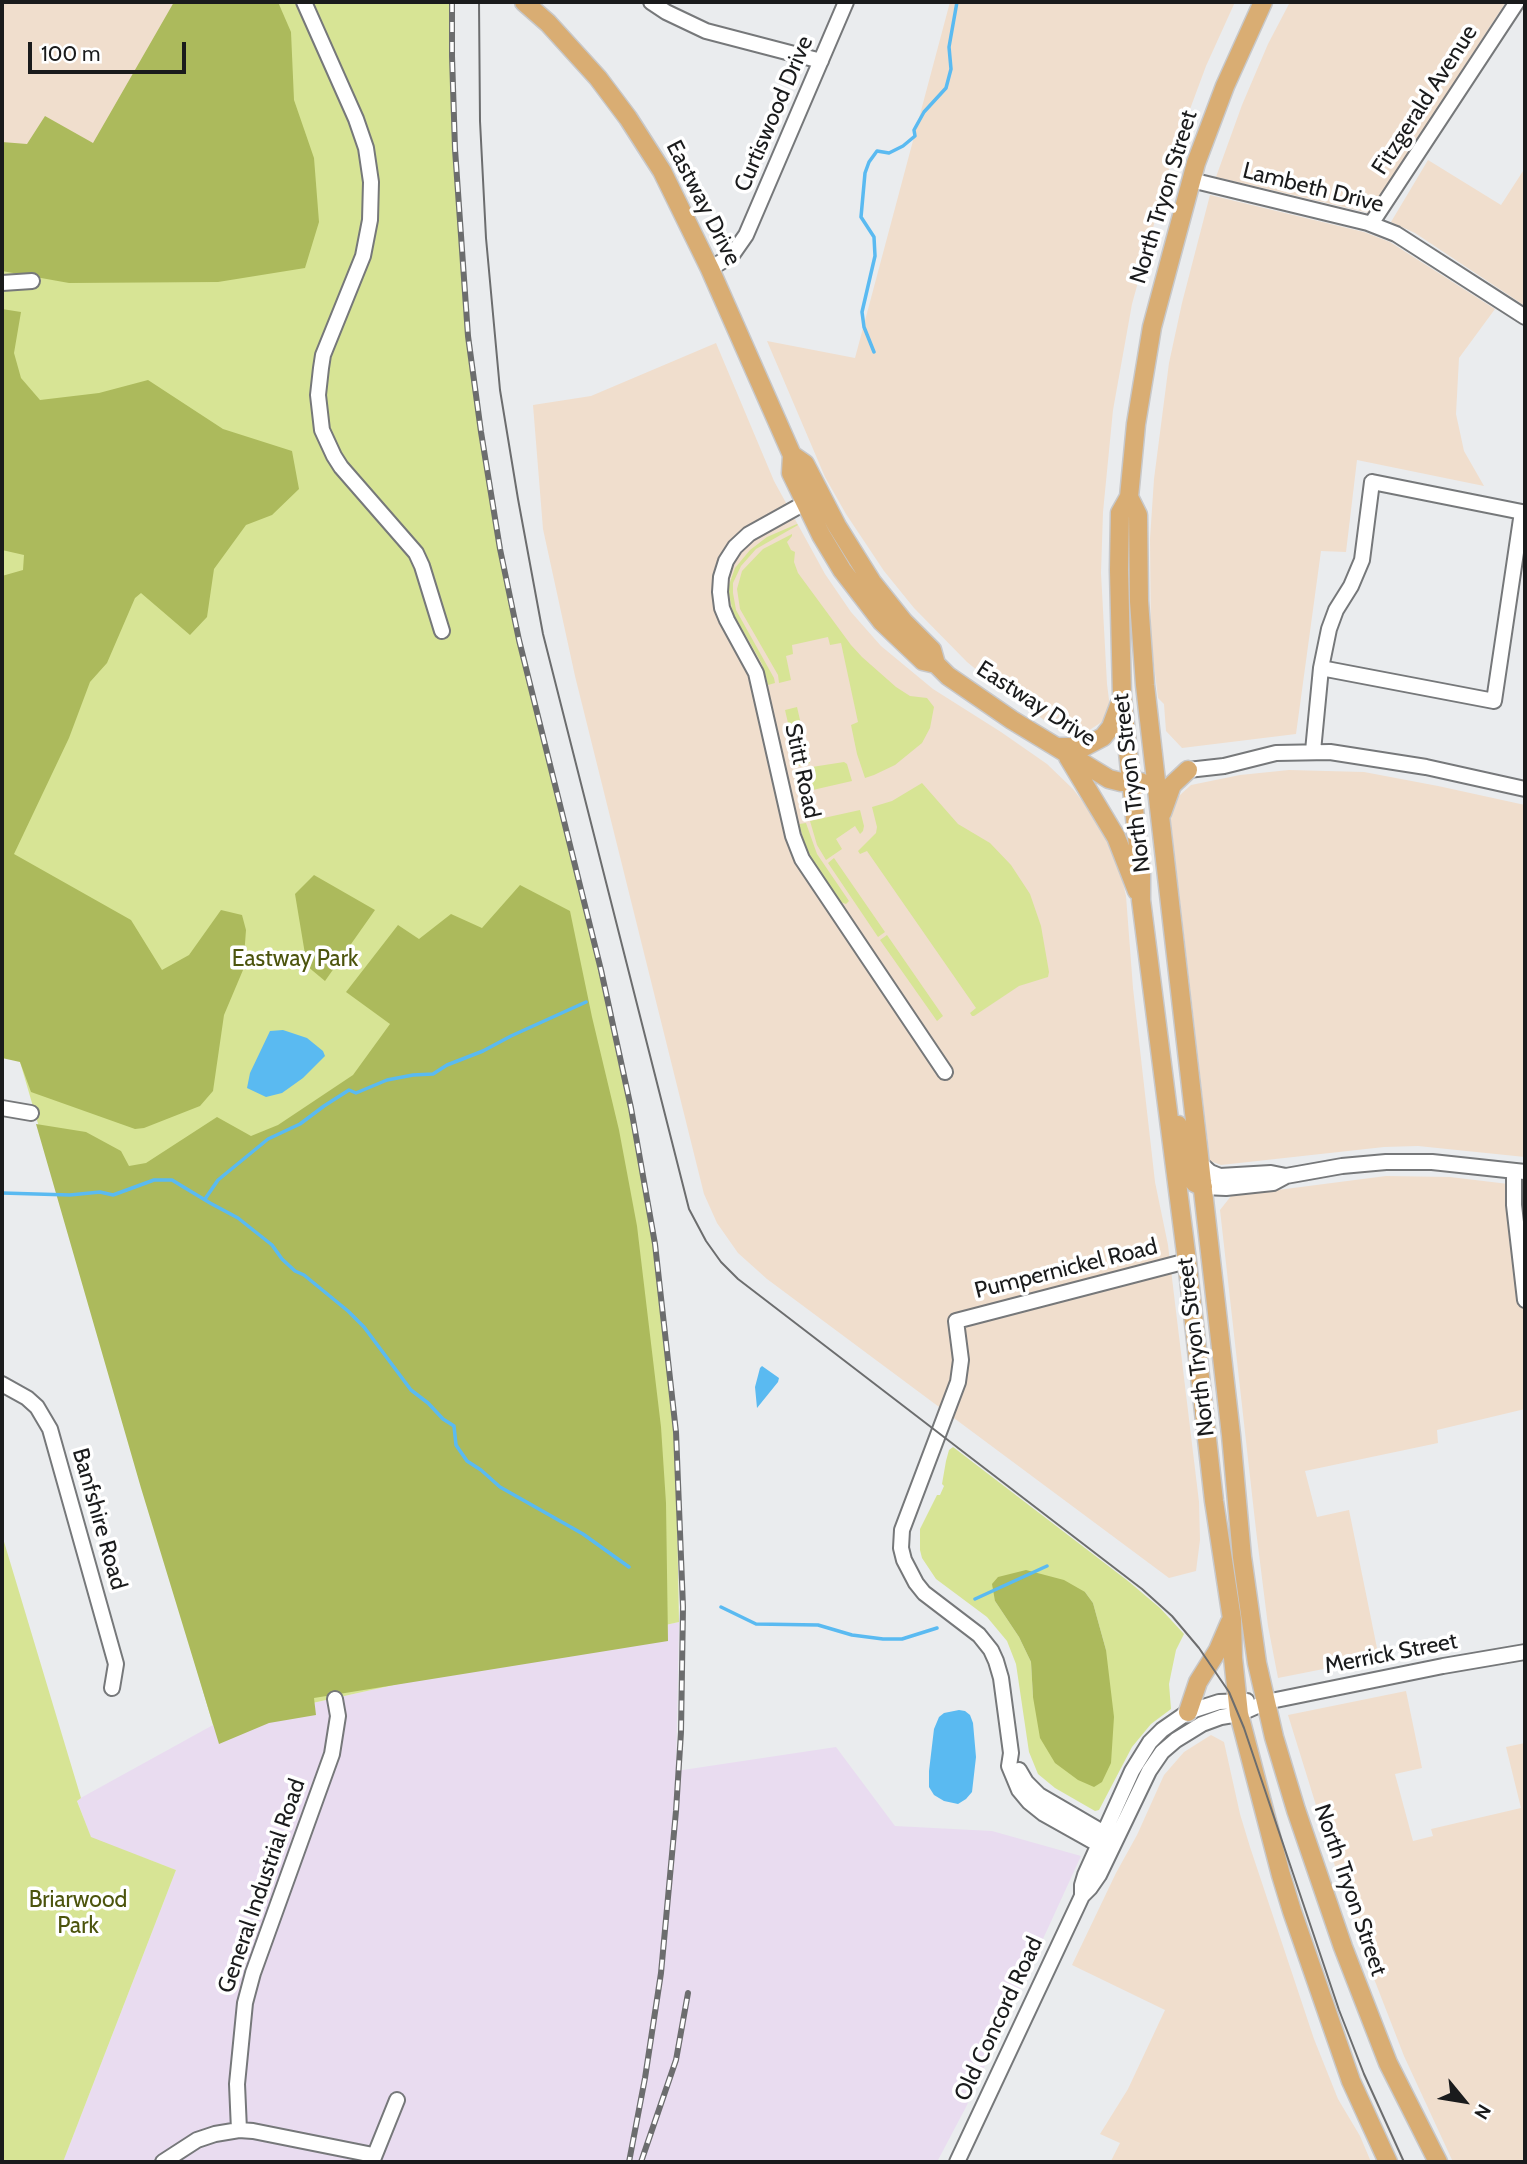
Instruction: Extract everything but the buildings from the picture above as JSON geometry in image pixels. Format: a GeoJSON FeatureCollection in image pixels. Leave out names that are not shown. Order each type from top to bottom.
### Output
{"type":"FeatureCollection","features":[{"type":"Feature","properties":{"kind":"main road","name":"Eastway Drive"},"geometry":{"type":"LineString","coordinates":[[524,2],[576,53],[628,118],[650,151],[674,193],[710,269],[792,456],[805,464],[813,499],[872,582],[904,622],[932,650],[936,664],[979,699],[1109,779],[1156,782]]}},
{"type":"Feature","properties":{"kind":"main road","name":"North Tryon Street"},"geometry":{"type":"LineString","coordinates":[[1263,2],[1225,86],[1191,180],[1151,334],[1136,424],[1129,497],[1120,513],[1122,696],[1141,874],[1141,900],[1187,1261],[1214,1501],[1232,1619],[1238,1707],[1292,1911],[1351,2081],[1388,2162]]}},
{"type":"Feature","properties":{"kind":"main road","name":"North Tryon Street"},"geometry":{"type":"LineString","coordinates":[[1129,497],[1138,515],[1142,653],[1231,1435],[1242,1557],[1258,1663],[1296,1810],[1353,1973],[1388,2063],[1438,2162]]}},
{"type":"Feature","properties":{"kind":"main road"},"geometry":{"type":"LineString","coordinates":[[1122,696],[1111,727],[1103,737],[1084,747],[1061,750],[1116,837],[1141,900]]}},
{"type":"Feature","properties":{"kind":"main road"},"geometry":{"type":"LineString","coordinates":[[1152,747],[1166,763],[1188,770]]}},
{"type":"Feature","properties":{"kind":"main road"},"geometry":{"type":"LineString","coordinates":[[1160,820],[1172,785],[1188,770]]}},
{"type":"Feature","properties":{"kind":"main road"},"geometry":{"type":"LineString","coordinates":[[1164,1081],[1185,1149],[1189,1175],[1202,1187]]}},
{"type":"Feature","properties":{"kind":"main road"},"geometry":{"type":"LineString","coordinates":[[1188,1712],[1198,1682],[1218,1650],[1232,1619]]}},
{"type":"Feature","properties":{"kind":"street"},"geometry":{"type":"LineString","coordinates":[[304,2],[356,119],[366,148],[371,182],[370,220],[363,256],[323,355],[318,395],[322,430],[341,467],[416,553],[442,631]]}},
{"type":"Feature","properties":{"kind":"street","name":"Curtiswood Drive"},"geometry":{"type":"LineString","coordinates":[[710,269],[732,255],[746,235],[846,2]]}},
{"type":"Feature","properties":{"kind":"street","name":"Fitzgerald Avenue"},"geometry":{"type":"LineString","coordinates":[[1371,224],[1517,2]]}},
{"type":"Feature","properties":{"kind":"street"},"geometry":{"type":"LineString","coordinates":[[656,3],[689,24],[706,31],[821,61]]}},
{"type":"Feature","properties":{"kind":"street","name":"Lambeth Drive"},"geometry":{"type":"LineString","coordinates":[[1191,180],[1371,224],[1411,242],[1525,317]]}},
{"type":"Feature","properties":{"kind":"street"},"geometry":{"type":"LineString","coordinates":[[2,283],[32,281]]}},
{"type":"Feature","properties":{"kind":"street"},"geometry":{"type":"LineString","coordinates":[[1312,751],[1321,668],[1329,629],[1362,560],[1371,482],[1522,512],[1494,701],[1321,668]]}},
{"type":"Feature","properties":{"kind":"street","name":"Stitt Road"},"geometry":{"type":"LineString","coordinates":[[813,499],[749,534],[735,547],[726,561],[721,577],[722,608],[756,673],[793,836],[802,859],[945,1072]]}},
{"type":"Feature","properties":{"kind":"street"},"geometry":{"type":"LineString","coordinates":[[1188,770],[1224,766],[1276,753],[1331,752],[1426,767],[1525,789]]}},
{"type":"Feature","properties":{"kind":"street"},"geometry":{"type":"LineString","coordinates":[[2,1108],[31,1113]]}},
{"type":"Feature","properties":{"kind":"street"},"geometry":{"type":"LineString","coordinates":[[1202,1187],[1273,1184],[1286,1176],[1342,1166],[1386,1162],[1432,1162],[1520,1171],[1514,1205],[1525,1300]]}},
{"type":"Feature","properties":{"kind":"street"},"geometry":{"type":"LineString","coordinates":[[1201,1164],[1220,1176],[1272,1173],[1286,1176]]}},
{"type":"Feature","properties":{"kind":"street","name":"Pumpernickel Road"},"geometry":{"type":"LineString","coordinates":[[1107,1842],[1034,1792],[1024,1779],[1011,1753],[1000,1674],[991,1650],[977,1633],[919,1587],[907,1567],[901,1548],[904,1520],[959,1379],[961,1363],[956,1321],[1187,1261]]}},
{"type":"Feature","properties":{"kind":"street","name":"Banfshire Road"},"geometry":{"type":"LineString","coordinates":[[2,1384],[27,1398],[50,1429],[116,1664],[116,1676],[111,1688]]}},
{"type":"Feature","properties":{"kind":"street","name":"Merrick Street"},"geometry":{"type":"LineString","coordinates":[[1266,1702],[1525,1651]]}},
{"type":"Feature","properties":{"kind":"street","name":"General Industrial Road"},"geometry":{"type":"LineString","coordinates":[[239,2130],[237,2084],[245,2003],[253,1973],[332,1754],[338,1716],[335,1699]]}},
{"type":"Feature","properties":{"kind":"street","name":"Old Concord Road"},"geometry":{"type":"LineString","coordinates":[[957,2162],[1082,1896],[1095,1882],[1107,1842],[1140,1756],[1162,1730],[1188,1712],[1219,1702],[1238,1707]]}},
{"type":"Feature","properties":{"kind":"street","name":"Old Concord Road"},"geometry":{"type":"LineString","coordinates":[[1107,1842],[1162,1752],[1191,1729],[1238,1707],[1266,1702]]}},
{"type":"Feature","properties":{"kind":"street"},"geometry":{"type":"LineString","coordinates":[[163,2162],[197,2140],[239,2130],[373,2159],[397,2100]]}},
{"type":"Feature","properties":{"kind":"shaded area"},"geometry":{"type":"Polygon","coordinates":[[[2,2],[268,2],[2,270],[2,2]]]}},
{"type":"Feature","properties":{"kind":"shaded area"},"geometry":{"type":"Polygon","coordinates":[[[950,2],[1235,2],[1206,66],[1173,155],[1132,304],[1113,410],[1103,512],[1101,573],[1111,716],[1074,740],[1010,697],[967,662],[914,608],[884,571],[825,477],[767,341],[855,358],[950,2]]]}},
{"type":"Feature","properties":{"kind":"shaded area"},"geometry":{"type":"Polygon","coordinates":[[[1290,2],[1506,2],[1369,213],[1216,177],[1242,105],[1268,44],[1290,2]]]}},
{"type":"Feature","properties":{"kind":"shaded area"},"geometry":{"type":"Polygon","coordinates":[[[1428,160],[1501,205],[1525,168],[1525,306],[1415,233],[1391,222],[1428,160]]]}},
{"type":"Feature","properties":{"kind":"shaded area"},"geometry":{"type":"Polygon","coordinates":[[[1210,195],[1364,232],[1390,242],[1495,309],[1459,358],[1456,414],[1464,451],[1484,486],[1357,460],[1346,552],[1321,551],[1296,734],[1182,748],[1166,731],[1164,704],[1158,698],[1151,641],[1150,539],[1154,479],[1169,363],[1210,195]]]}},
{"type":"Feature","properties":{"kind":"shaded area"},"geometry":{"type":"Polygon","coordinates":[[[716,343],[774,481],[825,574],[851,612],[881,646],[933,689],[1047,764],[1073,789],[1099,823],[1118,861],[1126,896],[1133,988],[1155,1182],[1168,1245],[1199,1502],[1200,1540],[1196,1571],[1169,1578],[767,1279],[738,1253],[717,1223],[704,1194],[575,676],[543,529],[533,405],[591,396],[716,343]]]}},
{"type":"Feature","properties":{"kind":"shaded area"},"geometry":{"type":"Polygon","coordinates":[[[1289,770],[1364,772],[1525,805],[1525,1157],[1418,1146],[1384,1147],[1221,1165],[1210,1161],[1169,805],[1191,785],[1240,775],[1289,770]]]}},
{"type":"Feature","properties":{"kind":"shaded area"},"geometry":{"type":"Polygon","coordinates":[[[1386,1176],[1450,1177],[1525,1186],[1525,1409],[1437,1430],[1438,1443],[1305,1471],[1317,1517],[1349,1510],[1379,1658],[1278,1678],[1268,1626],[1256,1530],[1220,1210],[1231,1196],[1386,1176]]]}},
{"type":"Feature","properties":{"kind":"shaded area"},"geometry":{"type":"Polygon","coordinates":[[[679,1622],[676,1771],[836,1747],[895,1826],[992,1831],[1081,1856],[966,2107],[937,2162],[63,2162],[176,1870],[91,1838],[77,1800],[213,1725],[679,1622]]]}},
{"type":"Feature","properties":{"kind":"shaded area"},"geometry":{"type":"Polygon","coordinates":[[[1406,1691],[1422,1768],[1395,1774],[1413,1841],[1433,1836],[1431,1829],[1521,1808],[1506,1747],[1525,1743],[1525,2162],[1453,2162],[1404,2056],[1371,1971],[1288,1715],[1406,1691]]]}},
{"type":"Feature","properties":{"kind":"shaded area"},"geometry":{"type":"Polygon","coordinates":[[[1211,1735],[1224,1742],[1250,1847],[1314,2039],[1338,2099],[1360,2136],[1371,2162],[1114,2162],[1111,2161],[1120,2143],[1100,2134],[1128,2089],[1165,2010],[1072,1965],[1164,1775],[1184,1752],[1211,1735]]]}},
{"type":"Feature","properties":{"kind":"green space"},"geometry":{"type":"Polygon","coordinates":[[[174,2],[278,2],[291,32],[294,100],[314,158],[319,222],[305,268],[218,282],[69,283],[2,271],[2,142],[27,144],[45,116],[93,143],[174,2]]]}},
{"type":"Feature","properties":{"kind":"green space","name":"Eastway Park"},"geometry":{"type":"Polygon","coordinates":[[[268,2],[452,2],[456,195],[478,420],[518,638],[620,1054],[653,1230],[676,1461],[679,1622],[213,1725],[2,1000],[2,270],[268,2]]]}},
{"type":"Feature","properties":{"kind":"green space"},"geometry":{"type":"Polygon","coordinates":[[[2,309],[21,312],[14,353],[21,378],[40,400],[99,393],[148,380],[223,429],[292,451],[299,489],[272,515],[246,525],[214,569],[207,617],[190,635],[141,593],[135,598],[107,663],[90,682],[69,738],[14,854],[131,920],[162,970],[189,955],[221,910],[242,915],[246,930],[243,970],[224,1015],[213,1091],[200,1106],[144,1128],[135,1129],[31,1092],[20,1062],[2,1058],[2,576],[23,570],[24,555],[2,550],[2,309]]]}},
{"type":"Feature","properties":{"kind":"green space"},"geometry":{"type":"Polygon","coordinates":[[[797,524],[756,549],[741,566],[733,583],[736,610],[774,678],[775,683],[768,685],[762,664],[733,613],[729,585],[735,568],[750,550],[767,537],[797,524]]]}},
{"type":"Feature","properties":{"kind":"green space"},"geometry":{"type":"Polygon","coordinates":[[[792,534],[787,542],[795,552],[794,562],[798,573],[851,645],[896,687],[910,696],[927,698],[934,707],[930,728],[922,743],[895,765],[865,778],[851,725],[858,722],[841,643],[830,645],[828,637],[792,645],[793,654],[786,656],[791,680],[779,683],[778,675],[740,609],[737,589],[742,571],[763,549],[792,534]]]}},
{"type":"Feature","properties":{"kind":"green space"},"geometry":{"type":"Polygon","coordinates":[[[797,707],[810,763],[798,766],[785,710],[797,707]]]}},
{"type":"Feature","properties":{"kind":"green space"},"geometry":{"type":"Polygon","coordinates":[[[844,762],[852,781],[804,792],[799,769],[844,762]]]}},
{"type":"Feature","properties":{"kind":"green space"},"geometry":{"type":"Polygon","coordinates":[[[922,783],[958,824],[990,843],[1011,865],[1030,894],[1041,926],[1048,977],[1019,986],[974,1016],[970,1013],[976,1008],[867,851],[860,854],[858,851],[876,833],[872,807],[892,801],[922,783]]]}},
{"type":"Feature","properties":{"kind":"green space"},"geometry":{"type":"Polygon","coordinates":[[[860,810],[863,831],[860,834],[855,826],[836,839],[842,849],[826,860],[817,845],[810,821],[860,810]]]}},
{"type":"Feature","properties":{"kind":"green space"},"geometry":{"type":"Polygon","coordinates":[[[806,823],[817,854],[849,901],[846,904],[840,902],[807,851],[799,824],[806,823]]]}},
{"type":"Feature","properties":{"kind":"green space"},"geometry":{"type":"Polygon","coordinates":[[[834,858],[885,932],[878,937],[828,863],[834,858]]]}},
{"type":"Feature","properties":{"kind":"green space"},"geometry":{"type":"Polygon","coordinates":[[[314,875],[375,910],[325,981],[307,966],[295,894],[314,875]]]}},
{"type":"Feature","properties":{"kind":"green space"},"geometry":{"type":"Polygon","coordinates":[[[520,885],[570,911],[619,1130],[637,1226],[661,1427],[666,1503],[668,1641],[314,1698],[316,1715],[269,1723],[219,1744],[141,1488],[36,1124],[86,1132],[121,1151],[129,1166],[146,1163],[217,1117],[251,1136],[278,1125],[353,1075],[390,1024],[346,992],[398,925],[419,939],[451,914],[482,928],[520,885]]]}},
{"type":"Feature","properties":{"kind":"green space"},"geometry":{"type":"Polygon","coordinates":[[[887,935],[943,1016],[937,1021],[880,940],[887,935]]]}},
{"type":"Feature","properties":{"kind":"green space"},"geometry":{"type":"Polygon","coordinates":[[[953,1447],[1128,1581],[1160,1608],[1184,1634],[1176,1650],[1169,1684],[1171,1709],[1151,1724],[1132,1747],[1099,1810],[1095,1811],[1055,1788],[1038,1774],[1029,1752],[1016,1664],[1007,1641],[987,1617],[936,1579],[922,1558],[920,1529],[944,1486],[942,1484],[949,1450],[953,1447]],[[1085,1592],[995,1601],[1019,1637],[1031,1662],[1033,1697],[1106,1650],[1093,1603],[1085,1592]]]}},
{"type":"Feature","properties":{"kind":"green space","name":"Briarwood Park"},"geometry":{"type":"Polygon","coordinates":[[[2,1535],[81,1798],[77,1801],[91,1837],[176,1870],[63,2162],[2,2162],[2,1535]]]}},
{"type":"Feature","properties":{"kind":"green space"},"geometry":{"type":"Polygon","coordinates":[[[1026,1570],[1064,1580],[1085,1592],[1093,1603],[1106,1650],[1114,1717],[1111,1763],[1102,1782],[1094,1787],[1078,1780],[1055,1763],[1040,1738],[1033,1697],[1031,1662],[1019,1637],[995,1601],[992,1584],[998,1577],[1026,1570]]]}},
{"type":"Feature","properties":{"kind":"water"},"geometry":{"type":"Polygon","coordinates":[[[283,1030],[307,1038],[323,1051],[325,1056],[303,1078],[282,1093],[266,1097],[247,1088],[250,1073],[270,1031],[283,1030]]]}},
{"type":"Feature","properties":{"kind":"water"},"geometry":{"type":"Polygon","coordinates":[[[762,1366],[779,1378],[757,1408],[755,1387],[762,1366]]]}},
{"type":"Feature","properties":{"kind":"water"},"geometry":{"type":"Polygon","coordinates":[[[959,1710],[970,1715],[973,1723],[976,1757],[972,1792],[958,1804],[944,1801],[934,1795],[929,1787],[929,1771],[934,1729],[939,1717],[944,1713],[959,1710]]]}},
{"type":"Feature","properties":{"kind":"waterway"},"geometry":{"type":"LineString","coordinates":[[874,352],[864,327],[862,312],[875,256],[874,237],[861,217],[865,173],[877,151],[889,153],[915,136],[914,130],[924,112],[946,88],[951,69],[949,47],[957,2]]}},
{"type":"Feature","properties":{"kind":"waterway"},"geometry":{"type":"LineString","coordinates":[[205,1199],[218,1180],[268,1139],[300,1124],[349,1090],[356,1093],[387,1080],[433,1074],[447,1065],[483,1051],[586,1002]]}},
{"type":"Feature","properties":{"kind":"waterway"},"geometry":{"type":"LineString","coordinates":[[2,1193],[70,1195],[100,1192],[113,1195],[154,1180],[172,1180],[238,1218],[272,1245],[295,1271],[304,1275],[364,1327],[411,1390],[454,1426],[456,1445],[467,1461],[500,1487],[583,1534],[629,1567]]}},
{"type":"Feature","properties":{"kind":"waterway"},"geometry":{"type":"LineString","coordinates":[[975,1599],[1047,1566]]}},
{"type":"Feature","properties":{"kind":"waterway"},"geometry":{"type":"LineString","coordinates":[[721,1607],[756,1624],[818,1625],[852,1635],[883,1639],[902,1639],[937,1628]]}},
{"type":"Feature","properties":{"kind":"tram line"},"geometry":{"type":"LineString","coordinates":[[479,2],[480,121],[486,238],[500,390],[518,499],[543,634],[689,1209],[706,1241],[738,1279],[1142,1589],[1172,1616],[1199,1648],[1229,1692],[1244,1728],[1339,2010],[1364,2074],[1404,2162]]}},
{"type":"Feature","properties":{"kind":"railway"},"geometry":{"type":"LineString","coordinates":[[452,2],[455,149],[468,336],[481,432],[500,549],[519,640],[601,970],[631,1108],[655,1244],[676,1432],[683,1607],[681,1732],[676,1811],[661,1973],[629,2162]]}},
{"type":"Feature","properties":{"kind":"railway"},"geometry":{"type":"LineString","coordinates":[[641,2162],[676,2060],[688,1993]]}}]}
